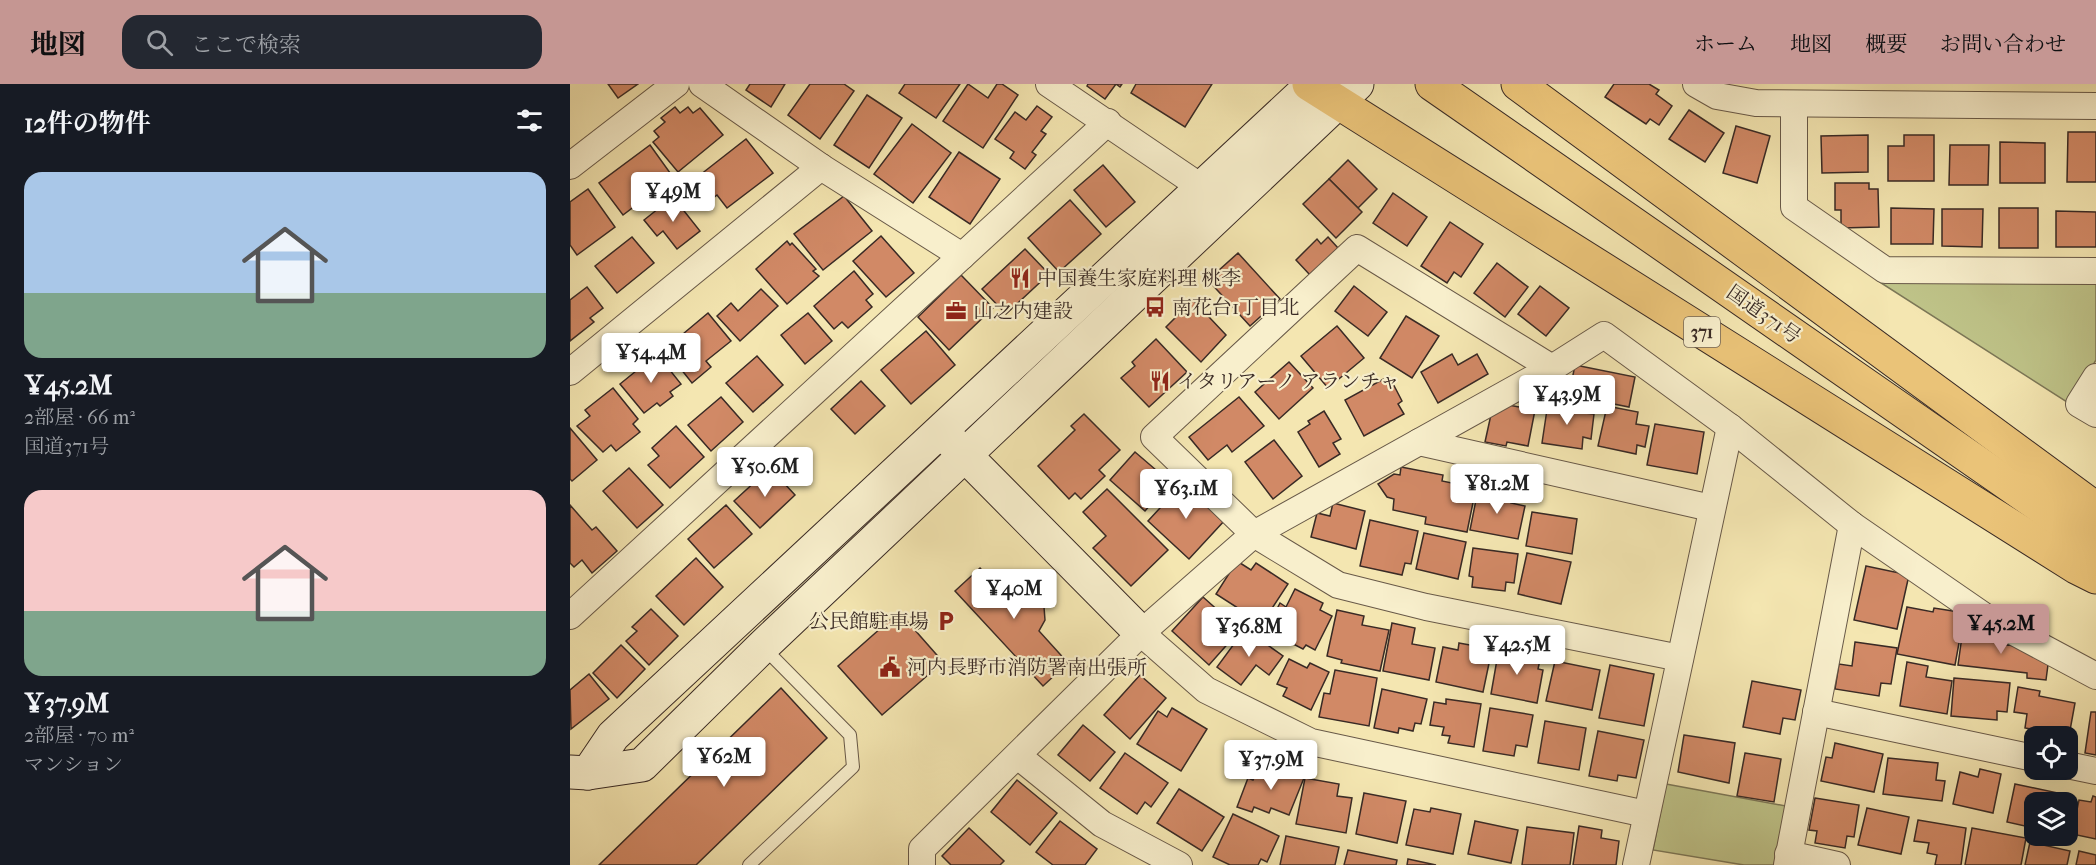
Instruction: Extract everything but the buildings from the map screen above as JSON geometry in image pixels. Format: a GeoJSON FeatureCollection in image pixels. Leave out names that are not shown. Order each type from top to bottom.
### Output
{"type":"FeatureCollection","features":[{"type":"Feature","properties":{"kind":"highway","name":"国道371号"},"geometry":{"type":"LineString","coordinates":[[1432,84],[2096,545]]}},
{"type":"Feature","properties":{"kind":"highway"},"geometry":{"type":"LineString","coordinates":[[1518,84],[2096,509]]}},
{"type":"Feature","properties":{"kind":"highway","name":"371"},"geometry":{"type":"LineString","coordinates":[[1311,85],[1347,94],[2066,561],[2096,577]]}},
{"type":"Feature","properties":{"kind":"street"},"geometry":{"type":"LineString","coordinates":[[570,166],[676,84]]}},
{"type":"Feature","properties":{"kind":"street"},"geometry":{"type":"LineString","coordinates":[[702,84],[822,167],[962,256]]}},
{"type":"Feature","properties":{"kind":"street"},"geometry":{"type":"LineString","coordinates":[[1049,84],[1201,187]]}},
{"type":"Feature","properties":{"kind":"street"},"geometry":{"type":"LineString","coordinates":[[1696,84],[1717,96],[1756,103],[1794,105],[1933,94],[2096,106]]}},
{"type":"Feature","properties":{"kind":"street"},"geometry":{"type":"LineString","coordinates":[[576,766],[612,736],[1311,85]]}},
{"type":"Feature","properties":{"kind":"street"},"geometry":{"type":"LineString","coordinates":[[576,766],[642,765],[763,646],[1347,94]]}},
{"type":"Feature","properties":{"kind":"street"},"geometry":{"type":"LineString","coordinates":[[1794,105],[1794,207],[1885,270],[2096,271]]}},
{"type":"Feature","properties":{"kind":"street"},"geometry":{"type":"LineString","coordinates":[[570,616],[1108,122]]}},
{"type":"Feature","properties":{"kind":"street"},"geometry":{"type":"LineString","coordinates":[[570,372],[822,167]]}},
{"type":"Feature","properties":{"kind":"street"},"geometry":{"type":"LineString","coordinates":[[1552,368],[1357,248],[1154,437],[1254,534],[1338,585],[1426,607],[1680,658]]}},
{"type":"Feature","properties":{"kind":"street"},"geometry":{"type":"LineString","coordinates":[[922,865],[922,849],[1141,633],[1254,534],[1552,368],[1604,335],[1730,427],[1852,525],[1984,616],[2096,676]]}},
{"type":"Feature","properties":{"kind":"street"},"geometry":{"type":"LineString","coordinates":[[2096,376],[2079,404],[2096,414]]}},
{"type":"Feature","properties":{"kind":"street"},"geometry":{"type":"LineString","coordinates":[[1636,865],[1730,427]]}},
{"type":"Feature","properties":{"kind":"street"},"geometry":{"type":"LineString","coordinates":[[939,430],[1141,633],[1206,690],[1311,742],[1646,814]]}},
{"type":"Feature","properties":{"kind":"street"},"geometry":{"type":"LineString","coordinates":[[1419,442],[1712,508]]}},
{"type":"Feature","properties":{"kind":"street"},"geometry":{"type":"LineString","coordinates":[[1837,865],[1788,860],[1852,525]]}},
{"type":"Feature","properties":{"kind":"street"},"geometry":{"type":"LineString","coordinates":[[1816,712],[2024,756]]}},
{"type":"Feature","properties":{"kind":"street"},"geometry":{"type":"LineString","coordinates":[[1018,756],[1102,824],[1179,865]]}},
{"type":"Feature","properties":{"kind":"street"},"geometry":{"type":"LineString","coordinates":[[2078,767],[2096,771]]}},
{"type":"Feature","properties":{"kind":"lane"},"geometry":{"type":"LineString","coordinates":[[749,865],[853,767],[850,735],[763,646]]}},
{"type":"Feature","properties":{"kind":"green space"},"geometry":{"type":"Polygon","coordinates":[[[1878,281],[2096,283],[2096,360],[2070,404],[1878,281]]]}},
{"type":"Feature","properties":{"kind":"green space"},"geometry":{"type":"Polygon","coordinates":[[[1666,784],[1786,806],[1774,865],[1744,865],[1653,850],[1666,784]]]}},
{"type":"Feature","properties":{"kind":"place","name":"中国養生家庭料理 桃李"},"geometry":{"type":"Point","coordinates":[1020,278]}},
{"type":"Feature","properties":{"kind":"place","name":"南花台1丁目北"},"geometry":{"type":"Point","coordinates":[1155,307]}},
{"type":"Feature","properties":{"kind":"place","name":"山之内建設"},"geometry":{"type":"Point","coordinates":[956,311]}},
{"type":"Feature","properties":{"kind":"place","name":"イタリアーノ アランチャ"},"geometry":{"type":"Point","coordinates":[1160,381]}},
{"type":"Feature","properties":{"kind":"place","name":"公民館駐車場"},"geometry":{"type":"Point","coordinates":[946,621]}},
{"type":"Feature","properties":{"kind":"place","name":"河内長野市消防署南出張所"},"geometry":{"type":"Point","coordinates":[890,667]}}]}
